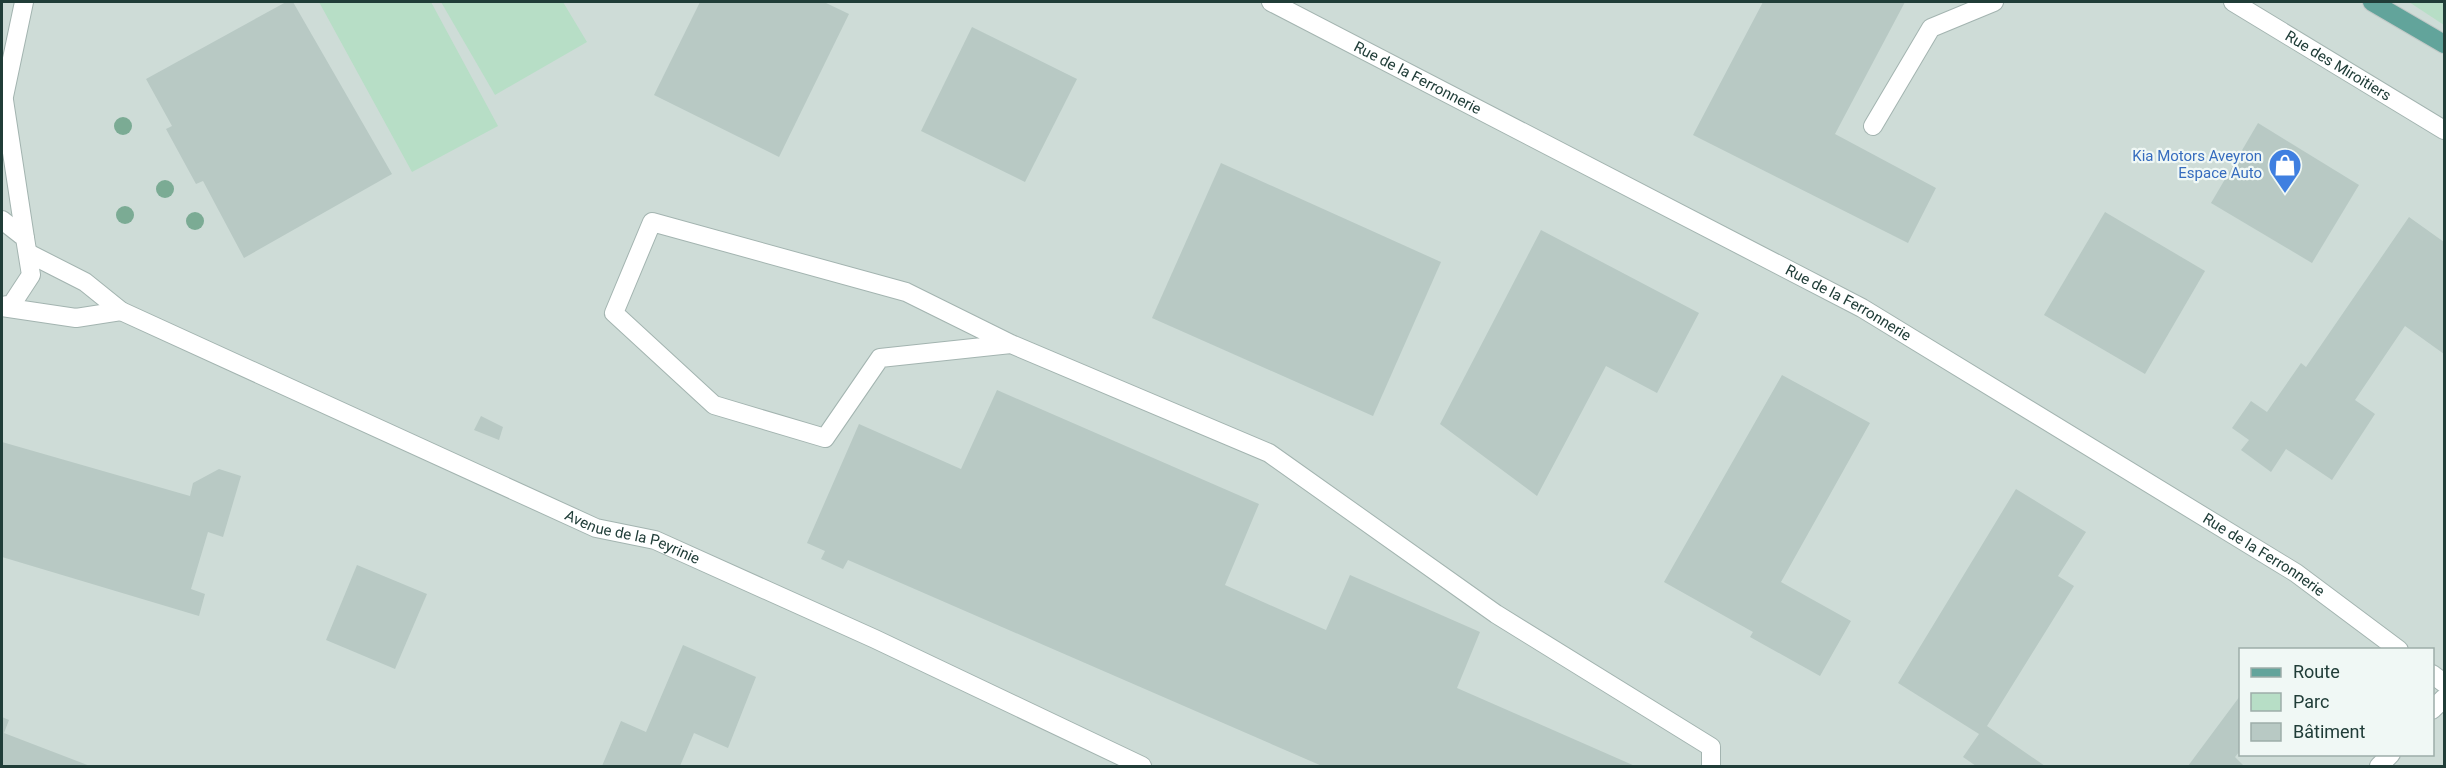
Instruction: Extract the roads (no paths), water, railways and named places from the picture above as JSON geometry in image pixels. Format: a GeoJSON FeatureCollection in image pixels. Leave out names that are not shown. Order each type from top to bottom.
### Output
{"type":"FeatureCollection","features":[{"type":"Feature","properties":{"kind":"main road"},"geometry":{"type":"LineString","coordinates":[[2372,2],[2445,44]]}},
{"type":"Feature","properties":{"kind":"street"},"geometry":{"type":"LineString","coordinates":[[2,306],[12,304],[32,274],[3,103],[24,2]]}},
{"type":"Feature","properties":{"kind":"street","name":"Rue de la Ferronnerie"},"geometry":{"type":"LineString","coordinates":[[1271,2],[1862,308],[2296,573],[2396,648]]}},
{"type":"Feature","properties":{"kind":"street"},"geometry":{"type":"LineString","coordinates":[[1872,126],[1931,28],[1994,2]]}},
{"type":"Feature","properties":{"kind":"street","name":"Rue des Miroitiers"},"geometry":{"type":"LineString","coordinates":[[2233,2],[2445,130]]}},
{"type":"Feature","properties":{"kind":"street","name":"Avenue de la Peyrinie"},"geometry":{"type":"LineString","coordinates":[[2,220],[26,246],[86,282],[121,311],[596,528],[655,540],[875,639],[1142,766]]}},
{"type":"Feature","properties":{"kind":"street"},"geometry":{"type":"LineString","coordinates":[[1011,344],[880,358],[825,438],[714,405],[614,313],[652,222],[906,292],[1011,344],[1269,453],[1496,614],[1711,747],[1711,766]]}},
{"type":"Feature","properties":{"kind":"street"},"geometry":{"type":"LineString","coordinates":[[2,306],[76,318],[121,311]]}},
{"type":"Feature","properties":{"kind":"street"},"geometry":{"type":"LineString","coordinates":[[2434,710],[2445,698]]}},
{"type":"Feature","properties":{"kind":"place","name":"Kia Motors Aveyron Espace Auto"},"geometry":{"type":"Point","coordinates":[2285,194]}}]}
